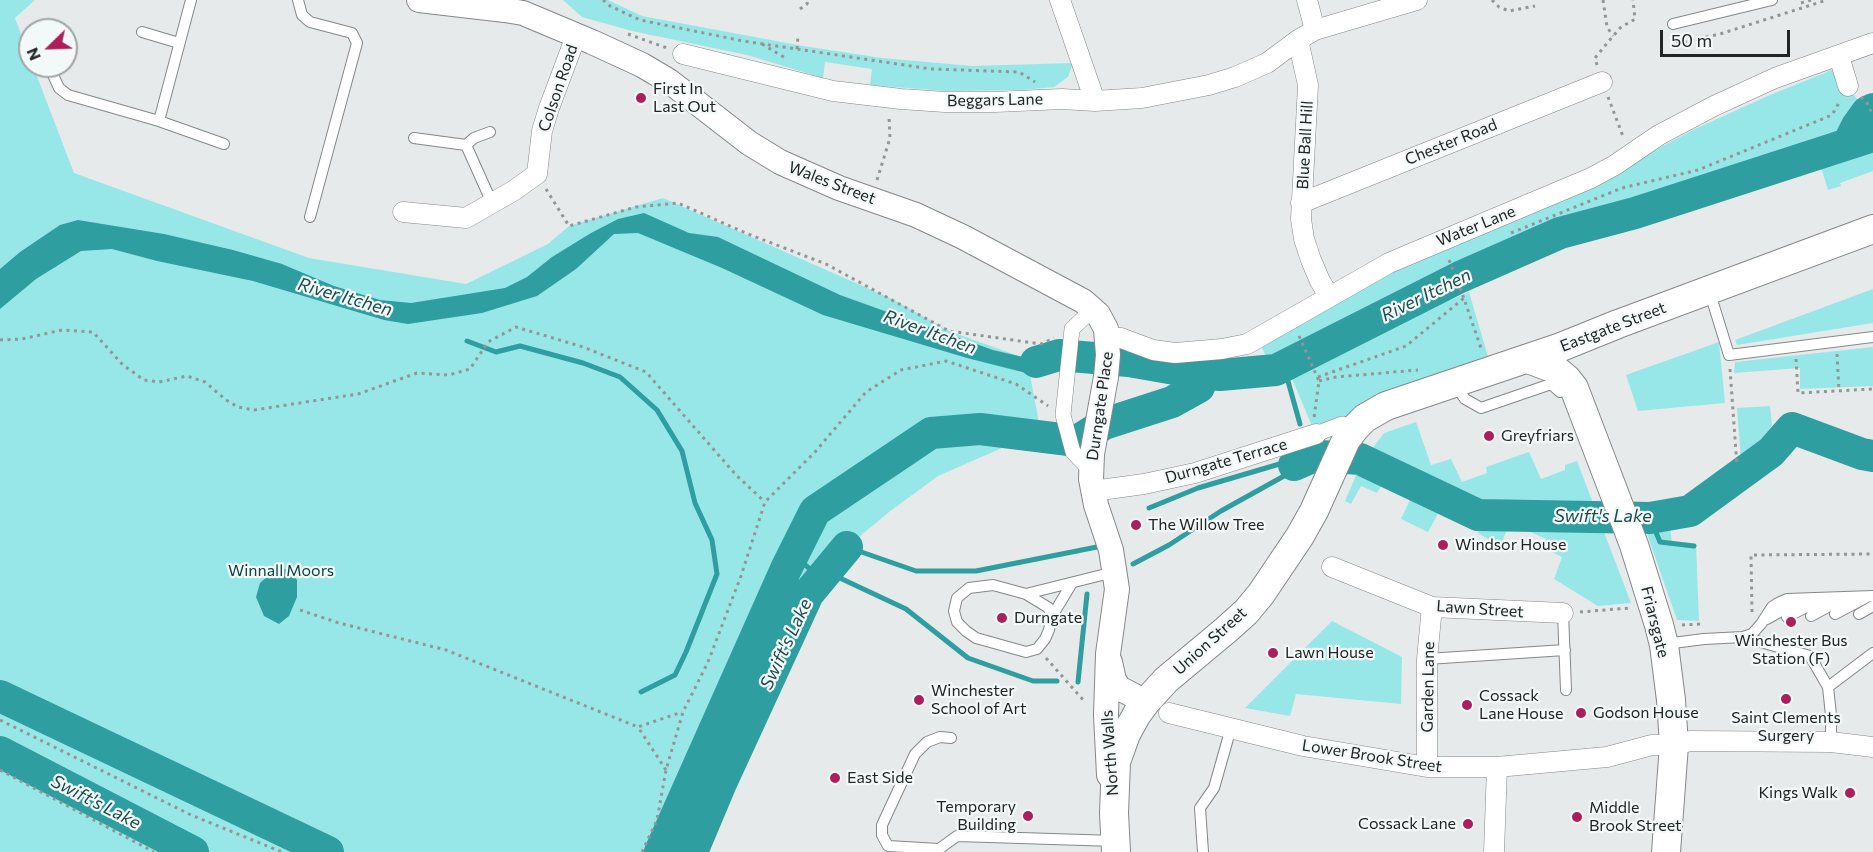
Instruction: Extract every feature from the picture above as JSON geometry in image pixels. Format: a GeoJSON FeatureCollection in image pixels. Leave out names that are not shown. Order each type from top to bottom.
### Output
{"type":"FeatureCollection","features":[{"type":"Feature","properties":{"kind":"main road","name":"Eastgate Street"},"geometry":{"type":"LineString","coordinates":[[1349,437],[1365,418],[1386,406],[1528,359],[1873,229]]}},
{"type":"Feature","properties":{"kind":"main road","name":"Friarsgate"},"geometry":{"type":"LineString","coordinates":[[1618,324],[1596,342],[1578,364],[1570,397],[1614,492],[1634,546],[1658,625],[1671,699],[1674,745],[1666,852]]}},
{"type":"Feature","properties":{"kind":"main road","name":"Friarsgate"},"geometry":{"type":"LineString","coordinates":[[1528,359],[1555,369],[1567,379],[1574,388],[1570,397]]}},
{"type":"Feature","properties":{"kind":"main road","name":"Union Street"},"geometry":{"type":"LineString","coordinates":[[1114,795],[1116,762],[1137,714],[1157,708],[1166,680],[1226,630],[1253,603],[1276,573],[1314,511],[1327,479],[1349,437]]}},
{"type":"Feature","properties":{"kind":"main road","name":"North Walls"},"geometry":{"type":"LineString","coordinates":[[1114,795],[1115,847]]}},
{"type":"Feature","properties":{"kind":"street","name":"Wales Street"},"geometry":{"type":"LineString","coordinates":[[419,0],[505,9],[524,7],[576,36],[642,65],[669,81],[749,143],[780,162],[839,188],[916,215],[1021,267]]}},
{"type":"Feature","properties":{"kind":"street"},"geometry":{"type":"LineString","coordinates":[[1060,0],[1095,101]]}},
{"type":"Feature","properties":{"kind":"street","name":"Blue Ball Hill"},"geometry":{"type":"LineString","coordinates":[[1307,0],[1308,85],[1301,219],[1304,239],[1320,281],[1329,296]]}},
{"type":"Feature","properties":{"kind":"street","name":"Beggars Lane"},"geometry":{"type":"LineString","coordinates":[[683,54],[833,91],[889,98],[945,102],[995,102],[1142,98],[1209,85],[1251,71],[1307,35],[1417,0]]}},
{"type":"Feature","properties":{"kind":"street","name":"Colson Road"},"geometry":{"type":"LineString","coordinates":[[537,174],[542,131],[576,36]]}},
{"type":"Feature","properties":{"kind":"street","name":"Water Lane"},"geometry":{"type":"LineString","coordinates":[[1108,339],[1121,338],[1146,348],[1168,352],[1235,348],[1264,335],[1389,263],[1591,178],[1615,165],[1659,135],[1734,97],[1775,78],[1873,43]]}},
{"type":"Feature","properties":{"kind":"street"},"geometry":{"type":"LineString","coordinates":[[1839,56],[1848,86]]}},
{"type":"Feature","properties":{"kind":"street","name":"Chester Road"},"geometry":{"type":"LineString","coordinates":[[1301,203],[1602,82]]}},
{"type":"Feature","properties":{"kind":"street"},"geometry":{"type":"LineString","coordinates":[[403,212],[466,218],[537,174]]}},
{"type":"Feature","properties":{"kind":"street","name":"Durngate Place"},"geometry":{"type":"LineString","coordinates":[[1021,267],[1083,301],[1093,309],[1101,318],[1108,339],[1107,377],[1094,442],[1092,481]]}},
{"type":"Feature","properties":{"kind":"street","name":"Durngate Place"},"geometry":{"type":"LineString","coordinates":[[1092,481],[1073,452],[1063,415],[1072,329],[1093,309]]}},
{"type":"Feature","properties":{"kind":"street","name":"Durngate Terrace"},"geometry":{"type":"LineString","coordinates":[[1092,481],[1144,484],[1195,473],[1342,424],[1348,428],[1349,437]]}},
{"type":"Feature","properties":{"kind":"street","name":"North Walls"},"geometry":{"type":"LineString","coordinates":[[1092,481],[1096,505],[1111,550],[1117,589],[1108,654],[1106,715],[1109,771],[1114,795]]}},
{"type":"Feature","properties":{"kind":"street","name":"Lawn Street"},"geometry":{"type":"LineString","coordinates":[[1332,567],[1432,607],[1563,613]]}},
{"type":"Feature","properties":{"kind":"street","name":"Garden Lane"},"geometry":{"type":"LineString","coordinates":[[1427,767],[1427,659],[1432,607]]}},
{"type":"Feature","properties":{"kind":"street","name":"North Walls"},"geometry":{"type":"LineString","coordinates":[[1108,654],[1114,680],[1119,688],[1157,708]]}},
{"type":"Feature","properties":{"kind":"street","name":"Lower Brook Street"},"geometry":{"type":"LineString","coordinates":[[1157,708],[1303,746],[1427,767],[1497,767],[1607,757],[1652,745],[1674,745],[1690,741],[1831,742],[1873,747]]}},
{"type":"Feature","properties":{"kind":"street"},"geometry":{"type":"LineString","coordinates":[[1494,852],[1497,767]]}},
{"type":"Feature","properties":{"kind":"lane"},"geometry":{"type":"LineString","coordinates":[[159,121],[191,0]]}},
{"type":"Feature","properties":{"kind":"lane"},"geometry":{"type":"LineString","coordinates":[[298,0],[302,15],[310,22],[352,33],[357,43],[310,217]]}},
{"type":"Feature","properties":{"kind":"lane"},"geometry":{"type":"LineString","coordinates":[[1673,24],[1740,4],[1772,0]]}},
{"type":"Feature","properties":{"kind":"lane"},"geometry":{"type":"LineString","coordinates":[[142,32],[179,43]]}},
{"type":"Feature","properties":{"kind":"lane"},"geometry":{"type":"LineString","coordinates":[[54,78],[59,88],[68,94],[159,121],[224,144]]}},
{"type":"Feature","properties":{"kind":"lane"},"geometry":{"type":"LineString","coordinates":[[414,138],[466,145],[474,138],[490,132]]}},
{"type":"Feature","properties":{"kind":"lane"},"geometry":{"type":"LineString","coordinates":[[466,145],[492,203]]}},
{"type":"Feature","properties":{"kind":"lane"},"geometry":{"type":"LineString","coordinates":[[1709,289],[1729,355],[1873,337]]}},
{"type":"Feature","properties":{"kind":"lane"},"geometry":{"type":"LineString","coordinates":[[1453,382],[1465,399],[1481,408],[1551,384],[1570,397]]}},
{"type":"Feature","properties":{"kind":"lane"},"geometry":{"type":"LineString","coordinates":[[1026,594],[1115,572]]}},
{"type":"Feature","properties":{"kind":"lane"},"geometry":{"type":"LineString","coordinates":[[1052,618],[1049,608],[1026,594],[993,585],[969,588],[957,598],[954,611],[957,622],[976,638],[1026,652],[1037,649],[1046,639],[1052,618],[1072,583]]}},
{"type":"Feature","properties":{"kind":"lane"},"geometry":{"type":"LineString","coordinates":[[1743,637],[1755,632],[1758,621],[1778,603],[1787,599],[1847,596],[1872,599]]}},
{"type":"Feature","properties":{"kind":"lane"},"geometry":{"type":"LineString","coordinates":[[1811,615],[1847,596]]}},
{"type":"Feature","properties":{"kind":"lane"},"geometry":{"type":"LineString","coordinates":[[1787,617],[1825,597]]}},
{"type":"Feature","properties":{"kind":"lane"},"geometry":{"type":"LineString","coordinates":[[1859,614],[1872,599]]}},
{"type":"Feature","properties":{"kind":"lane"},"geometry":{"type":"LineString","coordinates":[[1835,614],[1872,599]]}},
{"type":"Feature","properties":{"kind":"lane"},"geometry":{"type":"LineString","coordinates":[[1563,613],[1566,690]]}},
{"type":"Feature","properties":{"kind":"lane"},"geometry":{"type":"LineString","coordinates":[[1658,625],[1704,639],[1743,637],[1810,656],[1828,687],[1831,742]]}},
{"type":"Feature","properties":{"kind":"lane"},"geometry":{"type":"LineString","coordinates":[[1427,659],[1565,650]]}},
{"type":"Feature","properties":{"kind":"lane"},"geometry":{"type":"LineString","coordinates":[[1828,687],[1873,653]]}},
{"type":"Feature","properties":{"kind":"lane"},"geometry":{"type":"LineString","coordinates":[[1203,852],[1200,808],[1214,788],[1231,729]]}},
{"type":"Feature","properties":{"kind":"lane"},"geometry":{"type":"LineString","coordinates":[[951,738],[940,737],[927,742],[915,754],[882,825],[882,835],[888,846],[939,849],[957,836],[1115,847]]}},
{"type":"Feature","properties":{"kind":"path"},"geometry":{"type":"LineString","coordinates":[[603,0],[610,6],[640,20],[743,41],[931,69],[1019,72],[1062,99]]}},
{"type":"Feature","properties":{"kind":"path"},"geometry":{"type":"LineString","coordinates":[[800,9],[807,4],[808,0]]}},
{"type":"Feature","properties":{"kind":"path"},"geometry":{"type":"LineString","coordinates":[[1492,0],[1499,7],[1509,11],[1535,6]]}},
{"type":"Feature","properties":{"kind":"path"},"geometry":{"type":"LineString","coordinates":[[1603,0],[1606,27],[1613,36]]}},
{"type":"Feature","properties":{"kind":"path"},"geometry":{"type":"LineString","coordinates":[[1801,3],[1811,0]]}},
{"type":"Feature","properties":{"kind":"path"},"geometry":{"type":"LineString","coordinates":[[1673,24],[1675,44],[1720,33],[1827,0]]}},
{"type":"Feature","properties":{"kind":"path"},"geometry":{"type":"LineString","coordinates":[[797,49],[798,35]]}},
{"type":"Feature","properties":{"kind":"path"},"geometry":{"type":"LineString","coordinates":[[1507,235],[1622,188],[1698,170],[1832,115],[1848,86]]}},
{"type":"Feature","properties":{"kind":"path"},"geometry":{"type":"LineString","coordinates":[[872,198],[890,138],[889,98]]}},
{"type":"Feature","properties":{"kind":"path"},"geometry":{"type":"LineString","coordinates":[[1867,103],[1873,115]]}},
{"type":"Feature","properties":{"kind":"path"},"geometry":{"type":"LineString","coordinates":[[537,174],[569,226],[636,207],[678,203],[748,234],[826,264],[949,331],[1041,344]]}},
{"type":"Feature","properties":{"kind":"path"},"geometry":{"type":"LineString","coordinates":[[1457,256],[1449,260],[1484,357]]}},
{"type":"Feature","properties":{"kind":"path"},"geometry":{"type":"LineString","coordinates":[[1318,379],[1406,346],[1464,298]]}},
{"type":"Feature","properties":{"kind":"path"},"geometry":{"type":"LineString","coordinates":[[0,340],[22,339],[62,330],[93,332],[123,365],[144,380],[159,382],[188,376],[205,382],[238,407],[254,410],[358,394],[417,373],[449,375],[470,369],[488,342],[516,327],[583,348],[646,372],[736,475],[765,502]]}},
{"type":"Feature","properties":{"kind":"path"},"geometry":{"type":"LineString","coordinates":[[1836,342],[1839,391]]}},
{"type":"Feature","properties":{"kind":"path"},"geometry":{"type":"LineString","coordinates":[[1304,347],[1318,379],[1313,414]]}},
{"type":"Feature","properties":{"kind":"path"},"geometry":{"type":"LineString","coordinates":[[1796,347],[1798,393],[1873,389]]}},
{"type":"Feature","properties":{"kind":"path"},"geometry":{"type":"LineString","coordinates":[[1729,355],[1737,466]]}},
{"type":"Feature","properties":{"kind":"path"},"geometry":{"type":"LineString","coordinates":[[642,852],[657,820],[666,770],[683,712],[708,662],[741,576],[765,502],[815,452],[866,392],[901,370],[946,361],[1016,384],[1063,415]]}},
{"type":"Feature","properties":{"kind":"path"},"geometry":{"type":"LineString","coordinates":[[1318,379],[1420,370]]}},
{"type":"Feature","properties":{"kind":"path"},"geometry":{"type":"LineString","coordinates":[[1758,621],[1751,555],[1873,554]]}},
{"type":"Feature","properties":{"kind":"path"},"geometry":{"type":"LineString","coordinates":[[300,610],[339,623],[446,650],[638,727],[666,770]]}},
{"type":"Feature","properties":{"kind":"path"},"geometry":{"type":"LineString","coordinates":[[1563,613],[1658,625],[1706,624]]}},
{"type":"Feature","properties":{"kind":"path"},"geometry":{"type":"LineString","coordinates":[[1037,649],[1085,701]]}},
{"type":"Feature","properties":{"kind":"path"},"geometry":{"type":"LineString","coordinates":[[638,727],[683,712]]}},
{"type":"Feature","properties":{"kind":"path"},"geometry":{"type":"LineString","coordinates":[[0,720],[191,815],[282,852]]}},
{"type":"Feature","properties":{"kind":"path"},"geometry":{"type":"LineString","coordinates":[[0,770],[154,852]]}},
{"type":"Feature","properties":{"kind":"green space","name":"Winnall Moors"},"geometry":{"type":"Polygon","coordinates":[[[0,0],[35,0],[15,18],[18,26],[18,78],[38,78],[74,173],[309,258],[466,284],[548,244],[569,226],[663,198],[892,299],[949,331],[1027,359],[1039,423],[1002,448],[938,476],[889,512],[847,547],[809,594],[721,783],[692,852],[0,852],[0,0]]]}},
{"type":"Feature","properties":{"kind":"green space"},"geometry":{"type":"Polygon","coordinates":[[[563,0],[608,0],[642,16],[882,58],[972,66],[1073,63],[1068,77],[1054,87],[1023,90],[945,91],[870,85],[872,69],[825,62],[823,78],[747,55],[632,31],[582,17],[563,0]]]}},
{"type":"Feature","properties":{"kind":"green space"},"geometry":{"type":"Polygon","coordinates":[[[1832,70],[1865,108],[1850,128],[1837,137],[1815,148],[1638,197],[1570,219],[1466,263],[1271,366],[1261,346],[1412,262],[1564,198],[1695,129],[1832,70]]]}},
{"type":"Feature","properties":{"kind":"green space"},"geometry":{"type":"Polygon","coordinates":[[[1873,144],[1873,171],[1828,190],[1819,161],[1873,144]]]}},
{"type":"Feature","properties":{"kind":"green space"},"geometry":{"type":"Polygon","coordinates":[[[1873,289],[1873,323],[1737,345],[1735,340],[1873,289]]]}},
{"type":"Feature","properties":{"kind":"green space"},"geometry":{"type":"Polygon","coordinates":[[[1469,292],[1489,360],[1342,424],[1320,445],[1288,369],[1469,292]]]}},
{"type":"Feature","properties":{"kind":"green space"},"geometry":{"type":"Polygon","coordinates":[[[1719,342],[1725,403],[1638,411],[1626,375],[1719,342]]]}},
{"type":"Feature","properties":{"kind":"green space"},"geometry":{"type":"Polygon","coordinates":[[[1873,347],[1873,386],[1800,389],[1800,368],[1734,373],[1735,362],[1873,347]]]}},
{"type":"Feature","properties":{"kind":"green space"},"geometry":{"type":"Polygon","coordinates":[[[1770,406],[1772,425],[1759,447],[1741,461],[1737,408],[1770,406]]]}},
{"type":"Feature","properties":{"kind":"green space"},"geometry":{"type":"Polygon","coordinates":[[[1416,422],[1431,465],[1451,459],[1462,482],[1487,473],[1486,467],[1529,452],[1541,479],[1565,470],[1565,465],[1577,461],[1631,603],[1598,606],[1554,579],[1562,557],[1543,548],[1546,539],[1510,523],[1500,546],[1478,533],[1481,525],[1441,508],[1428,532],[1401,519],[1411,498],[1384,481],[1377,493],[1361,486],[1351,504],[1345,501],[1362,462],[1384,433],[1416,422]]]}},
{"type":"Feature","properties":{"kind":"green space"},"geometry":{"type":"Polygon","coordinates":[[[1669,518],[1672,544],[1696,544],[1699,621],[1677,620],[1643,522],[1669,518]]]}},
{"type":"Feature","properties":{"kind":"green space"},"geometry":{"type":"Polygon","coordinates":[[[1332,621],[1402,657],[1401,704],[1296,694],[1290,716],[1245,708],[1332,621]]]}},
{"type":"Feature","properties":{"kind":"water"},"geometry":{"type":"Polygon","coordinates":[[[644,213],[689,233],[718,237],[840,295],[993,350],[1036,360],[1065,344],[1064,366],[1050,373],[1030,374],[967,358],[823,315],[722,268],[638,233],[614,234],[576,269],[537,296],[482,313],[408,324],[384,320],[253,281],[112,249],[81,251],[36,279],[0,309],[0,269],[20,252],[60,225],[78,220],[164,234],[233,250],[282,264],[334,286],[380,300],[411,303],[505,288],[527,277],[552,257],[591,233],[618,219],[644,213]]]}},
{"type":"Feature","properties":{"kind":"water"},"geometry":{"type":"Polygon","coordinates":[[[288,569],[297,580],[297,597],[289,616],[279,624],[264,616],[256,597],[260,583],[274,570],[288,569]]]}},
{"type":"Feature","properties":{"kind":"waterway"},"geometry":{"type":"LineString","coordinates":[[1848,144],[1857,126],[1867,112],[1873,109]]}},
{"type":"Feature","properties":{"kind":"waterway","name":"River Itchen"},"geometry":{"type":"LineString","coordinates":[[1036,362],[1059,355],[1129,361],[1203,374],[1220,375],[1276,370],[1460,277],[1560,233],[1635,213],[1873,136]]}},
{"type":"Feature","properties":{"kind":"waterway"},"geometry":{"type":"LineString","coordinates":[[467,341],[496,352],[520,346],[583,363],[620,377],[657,410],[682,451],[695,503],[712,540],[717,574],[675,675],[641,692]]}},
{"type":"Feature","properties":{"kind":"waterway"},"geometry":{"type":"LineString","coordinates":[[1284,367],[1300,424]]}},
{"type":"Feature","properties":{"kind":"waterway"},"geometry":{"type":"LineString","coordinates":[[660,852],[786,569],[815,511],[931,433],[980,429],[1077,441],[1104,424],[1172,402],[1199,387],[1203,374]]}},
{"type":"Feature","properties":{"kind":"waterway","name":"Swift's Lake"},"geometry":{"type":"LineString","coordinates":[[1294,465],[1321,456],[1360,459],[1478,515],[1650,518],[1690,511],[1771,452],[1792,428],[1873,456]]}},
{"type":"Feature","properties":{"kind":"waterway","name":"Swift's Lake"},"geometry":{"type":"LineString","coordinates":[[1308,452],[1310,458]]}},
{"type":"Feature","properties":{"kind":"waterway","name":"Swift's Lake"},"geometry":{"type":"LineString","coordinates":[[1149,508],[1198,488],[1283,463],[1294,465]]}},
{"type":"Feature","properties":{"kind":"waterway"},"geometry":{"type":"LineString","coordinates":[[1133,564],[1284,476],[1294,465]]}},
{"type":"Feature","properties":{"kind":"waterway"},"geometry":{"type":"LineString","coordinates":[[1650,518],[1660,542],[1694,546]]}},
{"type":"Feature","properties":{"kind":"waterway","name":"Swift's Lake"},"geometry":{"type":"LineString","coordinates":[[847,547],[916,571],[976,571],[1097,547]]}},
{"type":"Feature","properties":{"kind":"waterway","name":"Swift's Lake"},"geometry":{"type":"LineString","coordinates":[[692,852],[721,783],[808,594],[847,547]]}},
{"type":"Feature","properties":{"kind":"waterway"},"geometry":{"type":"LineString","coordinates":[[793,555],[821,578]]}},
{"type":"Feature","properties":{"kind":"waterway"},"geometry":{"type":"LineString","coordinates":[[827,572],[906,609],[968,658],[1033,681],[1057,681]]}},
{"type":"Feature","properties":{"kind":"waterway"},"geometry":{"type":"LineString","coordinates":[[1078,682],[1087,594]]}},
{"type":"Feature","properties":{"kind":"waterway"},"geometry":{"type":"LineString","coordinates":[[0,696],[328,852]]}},
{"type":"Feature","properties":{"kind":"waterway","name":"Swift's Lake"},"geometry":{"type":"LineString","coordinates":[[0,752],[193,852]]}},
{"type":"Feature","properties":{"kind":"place","name":"First In Last Out"},"geometry":{"type":"Point","coordinates":[641,98]}},
{"type":"Feature","properties":{"kind":"place","name":"Greyfriars"},"geometry":{"type":"Point","coordinates":[1489,436]}},
{"type":"Feature","properties":{"kind":"place","name":"The Willow Tree"},"geometry":{"type":"Point","coordinates":[1136,525]}},
{"type":"Feature","properties":{"kind":"place","name":"Windsor House"},"geometry":{"type":"Point","coordinates":[1443,545]}},
{"type":"Feature","properties":{"kind":"place","name":"Durngate"},"geometry":{"type":"Point","coordinates":[1002,618]}},
{"type":"Feature","properties":{"kind":"place","name":"Winchester Bus Station (F)"},"geometry":{"type":"Point","coordinates":[1791,622]}},
{"type":"Feature","properties":{"kind":"place","name":"Lawn House"},"geometry":{"type":"Point","coordinates":[1273,653]}},
{"type":"Feature","properties":{"kind":"place","name":"Saint Clements Surgery"},"geometry":{"type":"Point","coordinates":[1786,699]}},
{"type":"Feature","properties":{"kind":"place","name":"Winchester School of Art"},"geometry":{"type":"Point","coordinates":[919,700]}},
{"type":"Feature","properties":{"kind":"place","name":"Cossack Lane House"},"geometry":{"type":"Point","coordinates":[1467,705]}},
{"type":"Feature","properties":{"kind":"place","name":"Godson House"},"geometry":{"type":"Point","coordinates":[1581,713]}},
{"type":"Feature","properties":{"kind":"place","name":"East Side"},"geometry":{"type":"Point","coordinates":[835,778]}},
{"type":"Feature","properties":{"kind":"place","name":"Kings Walk"},"geometry":{"type":"Point","coordinates":[1850,793]}},
{"type":"Feature","properties":{"kind":"place","name":"Temporary Building"},"geometry":{"type":"Point","coordinates":[1028,816]}},
{"type":"Feature","properties":{"kind":"place","name":"Middle Brook Street"},"geometry":{"type":"Point","coordinates":[1577,817]}},
{"type":"Feature","properties":{"kind":"place","name":"Cossack Lane"},"geometry":{"type":"Point","coordinates":[1468,824]}}]}
